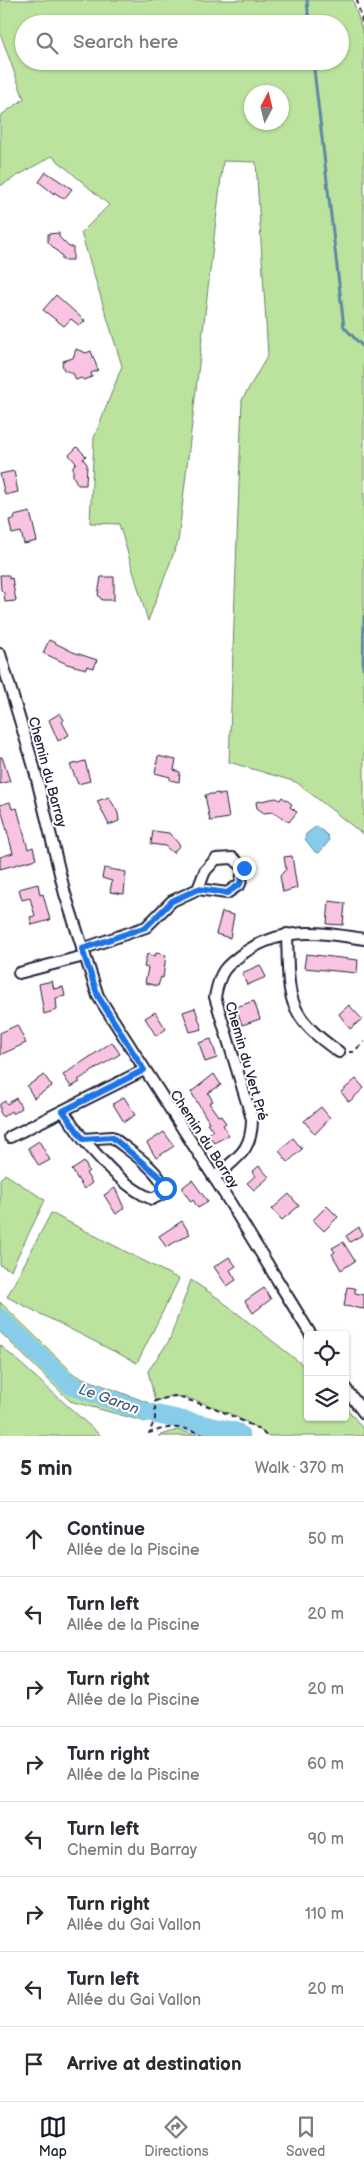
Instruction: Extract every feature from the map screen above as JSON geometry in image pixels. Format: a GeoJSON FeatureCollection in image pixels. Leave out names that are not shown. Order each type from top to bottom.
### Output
{"type":"FeatureCollection","features":[{"type":"Feature","properties":{"kind":"street","name":"Chemin du Barray"},"geometry":{"type":"LineString","coordinates":[[0,654],[34,766],[65,894],[98,996],[309,1331]]}},
{"type":"Feature","properties":{"kind":"street"},"geometry":{"type":"LineString","coordinates":[[19,973],[83,952],[146,927],[172,901],[198,889],[227,893],[240,884],[244,868],[233,858],[216,859],[206,871],[198,889]]}},
{"type":"Feature","properties":{"kind":"street","name":"Chemin du Vert Pré"},"geometry":{"type":"LineString","coordinates":[[214,1178],[246,1149],[252,1136],[252,1119],[215,997],[218,979],[225,966],[260,943],[287,934],[326,933],[364,939]]}},
{"type":"Feature","properties":{"kind":"street"},"geometry":{"type":"LineString","coordinates":[[287,934],[288,979],[290,996],[296,1014],[315,1035],[339,1052]]}},
{"type":"Feature","properties":{"kind":"street"},"geometry":{"type":"LineString","coordinates":[[10,1137],[144,1070]]}},
{"type":"Feature","properties":{"kind":"street"},"geometry":{"type":"LineString","coordinates":[[63,1111],[83,1139],[107,1164],[143,1195],[152,1199],[162,1194],[165,1188],[161,1178],[112,1137],[83,1139]]}},
{"type":"Feature","properties":{"kind":"street"},"geometry":{"type":"LineString","coordinates":[[349,1393],[364,1413]]}},
{"type":"Feature","properties":{"kind":"path"},"geometry":{"type":"LineString","coordinates":[[357,0],[364,30]]}},
{"type":"Feature","properties":{"kind":"path"},"geometry":{"type":"LineString","coordinates":[[339,1052],[353,1052],[364,1042]]}},
{"type":"Feature","properties":{"kind":"path"},"geometry":{"type":"LineString","coordinates":[[205,1436],[186,1428],[168,1427],[148,1433],[155,1419],[155,1401],[174,1396],[215,1408],[261,1430],[266,1436]]}},
{"type":"Feature","properties":{"kind":"green space"},"geometry":{"type":"Polygon","coordinates":[[[0,0],[353,0],[364,36],[364,835],[296,782],[229,762],[242,400],[268,355],[256,162],[223,161],[178,542],[148,621],[119,524],[90,523],[94,438],[122,366],[81,233],[109,205],[52,156],[0,186],[0,116],[24,99],[0,33],[0,0]]]}},
{"type":"Feature","properties":{"kind":"green space"},"geometry":{"type":"Polygon","coordinates":[[[5,1174],[45,1200],[11,1270],[0,1265],[0,1179],[5,1174]]]}},
{"type":"Feature","properties":{"kind":"green space"},"geometry":{"type":"Polygon","coordinates":[[[51,1213],[179,1279],[137,1363],[7,1297],[51,1213]]]}},
{"type":"Feature","properties":{"kind":"green space"},"geometry":{"type":"Polygon","coordinates":[[[191,1280],[218,1298],[304,1366],[304,1421],[349,1421],[349,1411],[364,1430],[364,1436],[267,1436],[237,1417],[195,1400],[174,1396],[155,1401],[148,1371],[169,1341],[191,1280]]]}},
{"type":"Feature","properties":{"kind":"green space"},"geometry":{"type":"Polygon","coordinates":[[[0,1302],[75,1375],[149,1403],[146,1422],[70,1401],[0,1332],[0,1302]]]}},
{"type":"Feature","properties":{"kind":"green space"},"geometry":{"type":"Polygon","coordinates":[[[0,1345],[101,1436],[0,1436],[0,1345]]]}},
{"type":"Feature","properties":{"kind":"green space"},"geometry":{"type":"Polygon","coordinates":[[[177,1430],[200,1436],[158,1436],[177,1430]]]}},
{"type":"Feature","properties":{"kind":"water"},"geometry":{"type":"Polygon","coordinates":[[[317,826],[328,836],[329,841],[319,853],[315,852],[305,839],[306,834],[317,826]]]}},
{"type":"Feature","properties":{"kind":"building"},"geometry":{"type":"Polygon","coordinates":[[[46,172],[72,189],[64,199],[39,182],[46,172]]]}},
{"type":"Feature","properties":{"kind":"building"},"geometry":{"type":"Polygon","coordinates":[[[59,233],[59,237],[69,247],[73,247],[73,260],[62,260],[62,256],[48,242],[48,234],[59,233]]]}},
{"type":"Feature","properties":{"kind":"building"},"geometry":{"type":"Polygon","coordinates":[[[56,295],[85,321],[80,326],[71,319],[64,326],[43,310],[56,295]]]}},
{"type":"Feature","properties":{"kind":"building"},"geometry":{"type":"Polygon","coordinates":[[[76,349],[86,353],[91,351],[98,370],[91,373],[92,377],[76,380],[73,373],[64,370],[63,361],[73,358],[76,349]]]}},
{"type":"Feature","properties":{"kind":"building"},"geometry":{"type":"Polygon","coordinates":[[[77,447],[86,456],[83,459],[87,464],[86,485],[78,485],[73,476],[73,466],[76,463],[69,455],[77,447]]]}},
{"type":"Feature","properties":{"kind":"building"},"geometry":{"type":"Polygon","coordinates":[[[14,471],[18,492],[5,495],[0,474],[14,471]]]}},
{"type":"Feature","properties":{"kind":"building"},"geometry":{"type":"Polygon","coordinates":[[[30,512],[37,541],[24,544],[21,532],[12,534],[9,520],[15,519],[14,516],[30,512]]]}},
{"type":"Feature","properties":{"kind":"building"},"geometry":{"type":"Polygon","coordinates":[[[0,575],[9,575],[9,579],[12,578],[16,601],[5,602],[4,593],[1,590],[0,575]]]}},
{"type":"Feature","properties":{"kind":"building"},"geometry":{"type":"Polygon","coordinates":[[[101,577],[114,577],[114,600],[102,600],[98,595],[101,577]]]}},
{"type":"Feature","properties":{"kind":"building"},"geometry":{"type":"Polygon","coordinates":[[[49,640],[73,652],[97,660],[94,668],[87,666],[86,669],[67,664],[43,653],[49,640]]]}},
{"type":"Feature","properties":{"kind":"building"},"geometry":{"type":"Polygon","coordinates":[[[60,713],[64,720],[62,722],[69,735],[58,741],[49,720],[60,713]]]}},
{"type":"Feature","properties":{"kind":"building"},"geometry":{"type":"Polygon","coordinates":[[[158,756],[176,760],[174,770],[180,772],[179,782],[170,780],[170,777],[155,773],[158,756]]]}},
{"type":"Feature","properties":{"kind":"building"},"geometry":{"type":"Polygon","coordinates":[[[0,757],[2,757],[10,781],[0,784],[0,757]]]}},
{"type":"Feature","properties":{"kind":"building"},"geometry":{"type":"Polygon","coordinates":[[[85,761],[90,781],[78,784],[70,765],[85,761]]]}},
{"type":"Feature","properties":{"kind":"building"},"geometry":{"type":"Polygon","coordinates":[[[219,793],[219,795],[225,794],[229,818],[210,821],[205,795],[219,793]]]}},
{"type":"Feature","properties":{"kind":"building"},"geometry":{"type":"Polygon","coordinates":[[[109,797],[118,813],[119,821],[109,825],[97,801],[109,797]]]}},
{"type":"Feature","properties":{"kind":"building"},"geometry":{"type":"Polygon","coordinates":[[[282,797],[292,804],[290,807],[297,812],[289,822],[273,812],[264,813],[257,808],[256,802],[276,798],[280,800],[282,797]]]}},
{"type":"Feature","properties":{"kind":"building"},"geometry":{"type":"Polygon","coordinates":[[[10,802],[12,809],[17,808],[28,849],[33,847],[36,859],[0,869],[0,857],[13,853],[0,805],[10,802]]]}},
{"type":"Feature","properties":{"kind":"building"},"geometry":{"type":"Polygon","coordinates":[[[153,831],[169,833],[180,845],[173,853],[165,846],[151,844],[153,831]]]}},
{"type":"Feature","properties":{"kind":"building"},"geometry":{"type":"Polygon","coordinates":[[[292,856],[297,888],[283,892],[280,876],[286,869],[284,857],[292,856]]]}},
{"type":"Feature","properties":{"kind":"building"},"geometry":{"type":"Polygon","coordinates":[[[104,868],[126,872],[124,894],[110,892],[112,881],[102,878],[104,868]]]}},
{"type":"Feature","properties":{"kind":"building"},"geometry":{"type":"Polygon","coordinates":[[[38,884],[40,895],[43,894],[50,920],[32,925],[30,917],[35,916],[30,898],[22,900],[19,889],[38,884]]]}},
{"type":"Feature","properties":{"kind":"building"},"geometry":{"type":"Polygon","coordinates":[[[329,901],[345,903],[343,925],[327,924],[329,901]]]}},
{"type":"Feature","properties":{"kind":"building"},"geometry":{"type":"Polygon","coordinates":[[[222,912],[234,915],[230,938],[216,934],[222,912]]]}},
{"type":"Feature","properties":{"kind":"building"},"geometry":{"type":"Polygon","coordinates":[[[156,953],[166,955],[163,978],[161,977],[158,986],[145,983],[148,968],[144,967],[147,954],[155,956],[156,953]]]}},
{"type":"Feature","properties":{"kind":"building"},"geometry":{"type":"Polygon","coordinates":[[[306,954],[358,960],[357,973],[304,968],[306,954]]]}},
{"type":"Feature","properties":{"kind":"building"},"geometry":{"type":"Polygon","coordinates":[[[260,965],[266,977],[247,985],[242,973],[260,965]]]}},
{"type":"Feature","properties":{"kind":"building"},"geometry":{"type":"Polygon","coordinates":[[[52,981],[54,989],[63,987],[65,996],[56,998],[57,1010],[44,1014],[39,984],[52,981]]]}},
{"type":"Feature","properties":{"kind":"building"},"geometry":{"type":"Polygon","coordinates":[[[254,1001],[260,1019],[242,1025],[236,1007],[254,1001]]]}},
{"type":"Feature","properties":{"kind":"building"},"geometry":{"type":"Polygon","coordinates":[[[349,1005],[362,1019],[350,1029],[339,1014],[349,1005]]]}},
{"type":"Feature","properties":{"kind":"building"},"geometry":{"type":"Polygon","coordinates":[[[195,1008],[202,1029],[190,1032],[183,1012],[195,1008]]]}},
{"type":"Feature","properties":{"kind":"building"},"geometry":{"type":"Polygon","coordinates":[[[155,1012],[166,1029],[156,1036],[145,1018],[155,1012]]]}},
{"type":"Feature","properties":{"kind":"building"},"geometry":{"type":"Polygon","coordinates":[[[17,1025],[26,1043],[0,1055],[0,1033],[17,1025]]]}},
{"type":"Feature","properties":{"kind":"building"},"geometry":{"type":"Polygon","coordinates":[[[211,1039],[217,1058],[205,1062],[199,1043],[211,1039]]]}},
{"type":"Feature","properties":{"kind":"building"},"geometry":{"type":"Polygon","coordinates":[[[112,1042],[120,1054],[78,1080],[80,1082],[71,1087],[63,1075],[112,1042]]]}},
{"type":"Feature","properties":{"kind":"building"},"geometry":{"type":"Polygon","coordinates":[[[214,1074],[221,1085],[208,1093],[213,1101],[209,1103],[218,1116],[220,1115],[226,1123],[223,1125],[229,1135],[214,1143],[208,1134],[213,1131],[207,1123],[209,1122],[191,1092],[214,1074]]]}},
{"type":"Feature","properties":{"kind":"building"},"geometry":{"type":"Polygon","coordinates":[[[44,1075],[52,1086],[34,1098],[27,1086],[44,1075]]]}},
{"type":"Feature","properties":{"kind":"building"},"geometry":{"type":"Polygon","coordinates":[[[356,1079],[364,1088],[349,1102],[341,1092],[356,1079]]]}},
{"type":"Feature","properties":{"kind":"building"},"geometry":{"type":"Polygon","coordinates":[[[124,1097],[135,1115],[124,1122],[113,1104],[124,1097]]]}},
{"type":"Feature","properties":{"kind":"building"},"geometry":{"type":"Polygon","coordinates":[[[16,1098],[22,1108],[13,1114],[11,1111],[3,1117],[0,1112],[0,1104],[5,1101],[7,1104],[16,1098]]]}},
{"type":"Feature","properties":{"kind":"building"},"geometry":{"type":"Polygon","coordinates":[[[321,1107],[330,1118],[315,1134],[304,1121],[321,1107]]]}},
{"type":"Feature","properties":{"kind":"building"},"geometry":{"type":"Polygon","coordinates":[[[164,1132],[174,1146],[156,1158],[147,1143],[164,1132]]]}},
{"type":"Feature","properties":{"kind":"building"},"geometry":{"type":"Polygon","coordinates":[[[293,1138],[302,1149],[288,1162],[279,1151],[293,1138]]]}},
{"type":"Feature","properties":{"kind":"building"},"geometry":{"type":"Polygon","coordinates":[[[39,1141],[50,1160],[39,1166],[28,1148],[39,1141]]]}},
{"type":"Feature","properties":{"kind":"building"},"geometry":{"type":"Polygon","coordinates":[[[84,1162],[89,1171],[86,1173],[92,1183],[84,1189],[72,1170],[84,1162]]]}},
{"type":"Feature","properties":{"kind":"building"},"geometry":{"type":"Polygon","coordinates":[[[259,1166],[269,1177],[254,1190],[247,1183],[255,1176],[252,1172],[259,1166]]]}},
{"type":"Feature","properties":{"kind":"building"},"geometry":{"type":"Polygon","coordinates":[[[192,1180],[208,1202],[198,1208],[193,1200],[191,1202],[183,1190],[183,1187],[192,1180]]]}},
{"type":"Feature","properties":{"kind":"building"},"geometry":{"type":"Polygon","coordinates":[[[115,1188],[124,1208],[116,1214],[104,1195],[115,1188]]]}},
{"type":"Feature","properties":{"kind":"building"},"geometry":{"type":"Polygon","coordinates":[[[289,1194],[299,1206],[282,1220],[272,1209],[289,1194]]]}},
{"type":"Feature","properties":{"kind":"building"},"geometry":{"type":"Polygon","coordinates":[[[327,1206],[338,1217],[324,1231],[313,1220],[327,1206]]]}},
{"type":"Feature","properties":{"kind":"building"},"geometry":{"type":"Polygon","coordinates":[[[182,1221],[190,1234],[166,1247],[159,1236],[182,1221]]]}},
{"type":"Feature","properties":{"kind":"building"},"geometry":{"type":"Polygon","coordinates":[[[359,1227],[362,1235],[350,1242],[346,1236],[359,1227]]]}},
{"type":"Feature","properties":{"kind":"building"},"geometry":{"type":"Polygon","coordinates":[[[343,1242],[355,1261],[341,1270],[332,1254],[335,1252],[332,1248],[343,1242]]]}},
{"type":"Feature","properties":{"kind":"building"},"geometry":{"type":"Polygon","coordinates":[[[229,1257],[236,1266],[230,1270],[236,1280],[227,1286],[214,1267],[229,1257]]]}},
{"type":"Feature","properties":{"kind":"building"},"geometry":{"type":"Polygon","coordinates":[[[347,1287],[355,1288],[355,1293],[364,1295],[364,1309],[344,1306],[347,1287]]]}},
{"type":"Feature","properties":{"kind":"building"},"geometry":{"type":"Polygon","coordinates":[[[264,1288],[271,1299],[253,1313],[245,1301],[264,1288]]]}},
{"type":"Feature","properties":{"kind":"waterway"},"geometry":{"type":"LineString","coordinates":[[307,0],[308,15]]}},
{"type":"Feature","properties":{"kind":"waterway"},"geometry":{"type":"LineString","coordinates":[[314,70],[344,327],[364,348]]}},
{"type":"Feature","properties":{"kind":"waterway"},"geometry":{"type":"LineString","coordinates":[[363,668],[364,616]]}},
{"type":"Feature","properties":{"kind":"waterway","name":"Le Garon"},"geometry":{"type":"LineString","coordinates":[[0,1318],[70,1385],[145,1412],[236,1432],[241,1436]]}},
{"type":"Feature","properties":{"kind":"route"},"geometry":{"type":"LineString","coordinates":[[165,1188],[161,1178],[112,1137],[94,1140],[83,1139],[63,1111],[144,1070],[98,996],[82,949],[146,927],[172,901],[198,889],[227,893],[240,884],[244,868]]}}]}
